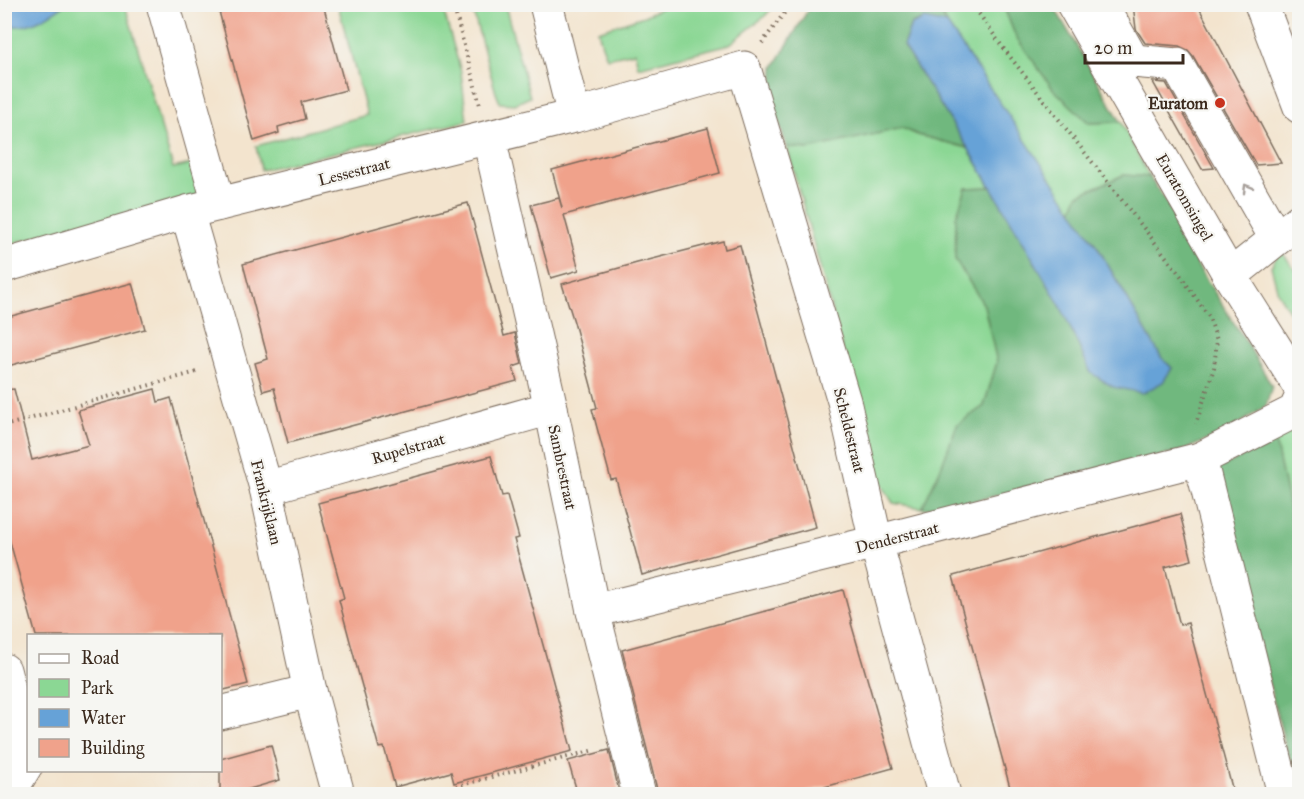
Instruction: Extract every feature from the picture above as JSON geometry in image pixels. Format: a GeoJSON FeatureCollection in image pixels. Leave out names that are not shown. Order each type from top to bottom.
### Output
{"type":"FeatureCollection","features":[{"type":"Feature","properties":{"kind":"street"},"geometry":{"type":"LineString","coordinates":[[162,4],[219,204]]}},
{"type":"Feature","properties":{"kind":"street"},"geometry":{"type":"LineString","coordinates":[[546,4],[574,116]]}},
{"type":"Feature","properties":{"kind":"street","name":"Euratomsingel"},"geometry":{"type":"LineString","coordinates":[[1073,4],[1121,62],[1230,276],[1299,387]]}},
{"type":"Feature","properties":{"kind":"street"},"geometry":{"type":"LineString","coordinates":[[1101,4],[1121,62],[1177,65],[1288,229],[1230,276]]}},
{"type":"Feature","properties":{"kind":"street"},"geometry":{"type":"LineString","coordinates":[[1261,4],[1299,106]]}},
{"type":"Feature","properties":{"kind":"street","name":"Lessestraat"},"geometry":{"type":"LineString","coordinates":[[4,266],[187,212],[489,138],[744,68]]}},
{"type":"Feature","properties":{"kind":"street","name":"Scheldestraat"},"geometry":{"type":"LineString","coordinates":[[744,68],[844,401],[876,542],[945,795]]}},
{"type":"Feature","properties":{"kind":"street","name":"Sambrestraat"},"geometry":{"type":"LineString","coordinates":[[489,138],[593,611],[639,795]]}},
{"type":"Feature","properties":{"kind":"street","name":"Frankrijklaan"},"geometry":{"type":"LineString","coordinates":[[187,212],[266,488],[310,691],[338,795]]}},
{"type":"Feature","properties":{"kind":"street","name":"Denderstraat"},"geometry":{"type":"LineString","coordinates":[[593,611],[876,542],[1200,459],[1295,411],[1299,400]]}},
{"type":"Feature","properties":{"kind":"street","name":"Rupelstraat"},"geometry":{"type":"LineString","coordinates":[[266,488],[550,408]]}},
{"type":"Feature","properties":{"kind":"street"},"geometry":{"type":"LineString","coordinates":[[1200,459],[1284,795]]}},
{"type":"Feature","properties":{"kind":"street"},"geometry":{"type":"LineString","coordinates":[[4,670],[27,757]]}},
{"type":"Feature","properties":{"kind":"street"},"geometry":{"type":"LineString","coordinates":[[222,713],[310,691]]}},
{"type":"Feature","properties":{"kind":"street"},"geometry":{"type":"LineString","coordinates":[[12,795],[11,790],[27,763]]}},
{"type":"Feature","properties":{"kind":"path"},"geometry":{"type":"LineString","coordinates":[[453,4],[489,138]]}},
{"type":"Feature","properties":{"kind":"path"},"geometry":{"type":"LineString","coordinates":[[744,68],[791,4]]}},
{"type":"Feature","properties":{"kind":"path"},"geometry":{"type":"LineString","coordinates":[[972,4],[1181,276],[1209,317],[1217,340],[1214,368],[1196,423],[1200,459]]}},
{"type":"Feature","properties":{"kind":"path"},"geometry":{"type":"LineString","coordinates":[[4,426],[230,363]]}},
{"type":"Feature","properties":{"kind":"path"},"geometry":{"type":"LineString","coordinates":[[427,795],[626,742]]}},
{"type":"Feature","properties":{"kind":"green space"},"geometry":{"type":"Polygon","coordinates":[[[64,5],[125,5],[173,168],[192,164],[200,195],[5,245],[5,219],[9,218],[4,201],[5,22],[13,26],[64,5]]]}},
{"type":"Feature","properties":{"kind":"green space"},"geometry":{"type":"Polygon","coordinates":[[[338,5],[442,5],[461,72],[467,121],[261,170],[256,146],[367,115],[338,5]]]}},
{"type":"Feature","properties":{"kind":"green space"},"geometry":{"type":"Polygon","coordinates":[[[471,5],[505,5],[530,97],[515,104],[500,103],[471,5]]]}},
{"type":"Feature","properties":{"kind":"green space"},"geometry":{"type":"Polygon","coordinates":[[[668,5],[775,5],[730,44],[638,67],[635,52],[607,58],[598,31],[644,16],[668,5]]]}},
{"type":"Feature","properties":{"kind":"green space"},"geometry":{"type":"Polygon","coordinates":[[[811,5],[936,5],[947,24],[924,19],[911,24],[903,46],[968,148],[918,135],[902,128],[809,149],[787,147],[772,102],[774,67],[811,5]]]}},
{"type":"Feature","properties":{"kind":"green space"},"geometry":{"type":"Polygon","coordinates":[[[936,5],[1003,5],[1016,37],[1089,123],[1121,122],[1149,177],[1123,175],[1078,195],[1072,211],[936,5]]]}},
{"type":"Feature","properties":{"kind":"green space"},"geometry":{"type":"Polygon","coordinates":[[[1003,5],[1053,5],[1121,122],[1089,123],[1053,89],[1016,37],[1003,5]]]}},
{"type":"Feature","properties":{"kind":"green space"},"geometry":{"type":"Polygon","coordinates":[[[902,128],[918,135],[968,148],[991,187],[966,188],[955,259],[984,305],[997,362],[984,406],[957,425],[940,470],[922,508],[893,503],[878,478],[787,147],[809,149],[902,128]]]}},
{"type":"Feature","properties":{"kind":"green space"},"geometry":{"type":"Polygon","coordinates":[[[1124,175],[1149,177],[1166,201],[1197,265],[1272,386],[1266,406],[1230,430],[1182,451],[940,509],[922,508],[940,470],[957,425],[984,406],[997,362],[984,305],[955,259],[956,217],[966,188],[991,187],[1061,307],[1091,373],[1172,368],[1161,357],[1098,248],[1072,211],[1078,195],[1124,175]]]}},
{"type":"Feature","properties":{"kind":"green space"},"geometry":{"type":"Polygon","coordinates":[[[1281,251],[1299,273],[1299,327],[1278,293],[1271,266],[1281,251]]]}},
{"type":"Feature","properties":{"kind":"green space"},"geometry":{"type":"Polygon","coordinates":[[[1299,419],[1299,555],[1274,436],[1299,419]]]}},
{"type":"Feature","properties":{"kind":"green space"},"geometry":{"type":"Polygon","coordinates":[[[1274,436],[1299,555],[1299,777],[1287,752],[1213,470],[1240,458],[1274,436]]]}},
{"type":"Feature","properties":{"kind":"water"},"geometry":{"type":"Polygon","coordinates":[[[4,5],[64,5],[40,20],[27,25],[13,26],[5,22],[4,5]]]}},
{"type":"Feature","properties":{"kind":"water"},"geometry":{"type":"Polygon","coordinates":[[[924,19],[947,24],[1098,248],[1161,357],[1172,368],[1163,382],[1143,393],[1113,387],[1091,373],[1061,307],[973,156],[903,46],[911,25],[924,19]]]}},
{"type":"Feature","properties":{"kind":"building"},"geometry":{"type":"Polygon","coordinates":[[[217,4],[323,4],[346,90],[301,102],[305,119],[278,127],[279,133],[254,141],[217,4]]]}},
{"type":"Feature","properties":{"kind":"building"},"geometry":{"type":"Polygon","coordinates":[[[1133,4],[1197,4],[1281,163],[1256,165],[1193,56],[1188,50],[1179,46],[1145,43],[1136,29],[1133,4]]]}},
{"type":"Feature","properties":{"kind":"building"},"geometry":{"type":"Polygon","coordinates":[[[1153,82],[1166,83],[1214,168],[1202,169],[1153,82]]]}},
{"type":"Feature","properties":{"kind":"building"},"geometry":{"type":"Polygon","coordinates":[[[708,128],[720,173],[564,215],[579,270],[551,278],[531,205],[559,198],[562,208],[552,170],[708,128]]]}},
{"type":"Feature","properties":{"kind":"building"},"geometry":{"type":"Polygon","coordinates":[[[468,203],[504,336],[515,333],[522,364],[513,367],[517,381],[288,443],[274,388],[263,391],[255,363],[268,359],[243,264],[468,203]]]}},
{"type":"Feature","properties":{"kind":"building"},"geometry":{"type":"Polygon","coordinates":[[[723,241],[725,249],[740,245],[816,527],[642,575],[616,479],[611,480],[592,409],[597,408],[562,284],[723,241]]]}},
{"type":"Feature","properties":{"kind":"building"},"geometry":{"type":"Polygon","coordinates":[[[132,283],[145,329],[4,367],[4,318],[132,283]]]}},
{"type":"Feature","properties":{"kind":"building"},"geometry":{"type":"Polygon","coordinates":[[[14,389],[32,460],[89,445],[78,410],[155,389],[158,402],[171,398],[248,684],[222,690],[222,634],[35,634],[4,520],[4,390],[14,389]]]}},
{"type":"Feature","properties":{"kind":"building"},"geometry":{"type":"Polygon","coordinates":[[[491,456],[502,496],[507,495],[519,538],[514,539],[572,751],[454,783],[451,772],[395,787],[384,747],[379,748],[360,679],[339,600],[344,598],[318,503],[491,456]]]}},
{"type":"Feature","properties":{"kind":"building"},"geometry":{"type":"Polygon","coordinates":[[[1180,514],[1192,560],[1165,567],[1180,625],[1188,623],[1234,795],[1012,795],[953,576],[1180,514]]]}},
{"type":"Feature","properties":{"kind":"building"},"geometry":{"type":"Polygon","coordinates":[[[843,590],[893,768],[796,795],[657,795],[622,650],[843,590]]]}},
{"type":"Feature","properties":{"kind":"building"},"geometry":{"type":"Polygon","coordinates":[[[271,745],[280,780],[229,795],[220,795],[222,758],[271,745]]]}},
{"type":"Feature","properties":{"kind":"building"},"geometry":{"type":"Polygon","coordinates":[[[609,750],[620,795],[578,795],[568,761],[609,750]]]}},
{"type":"Feature","properties":{"kind":"place","name":"Euratom"},"geometry":{"type":"Point","coordinates":[1220,103]}}]}
